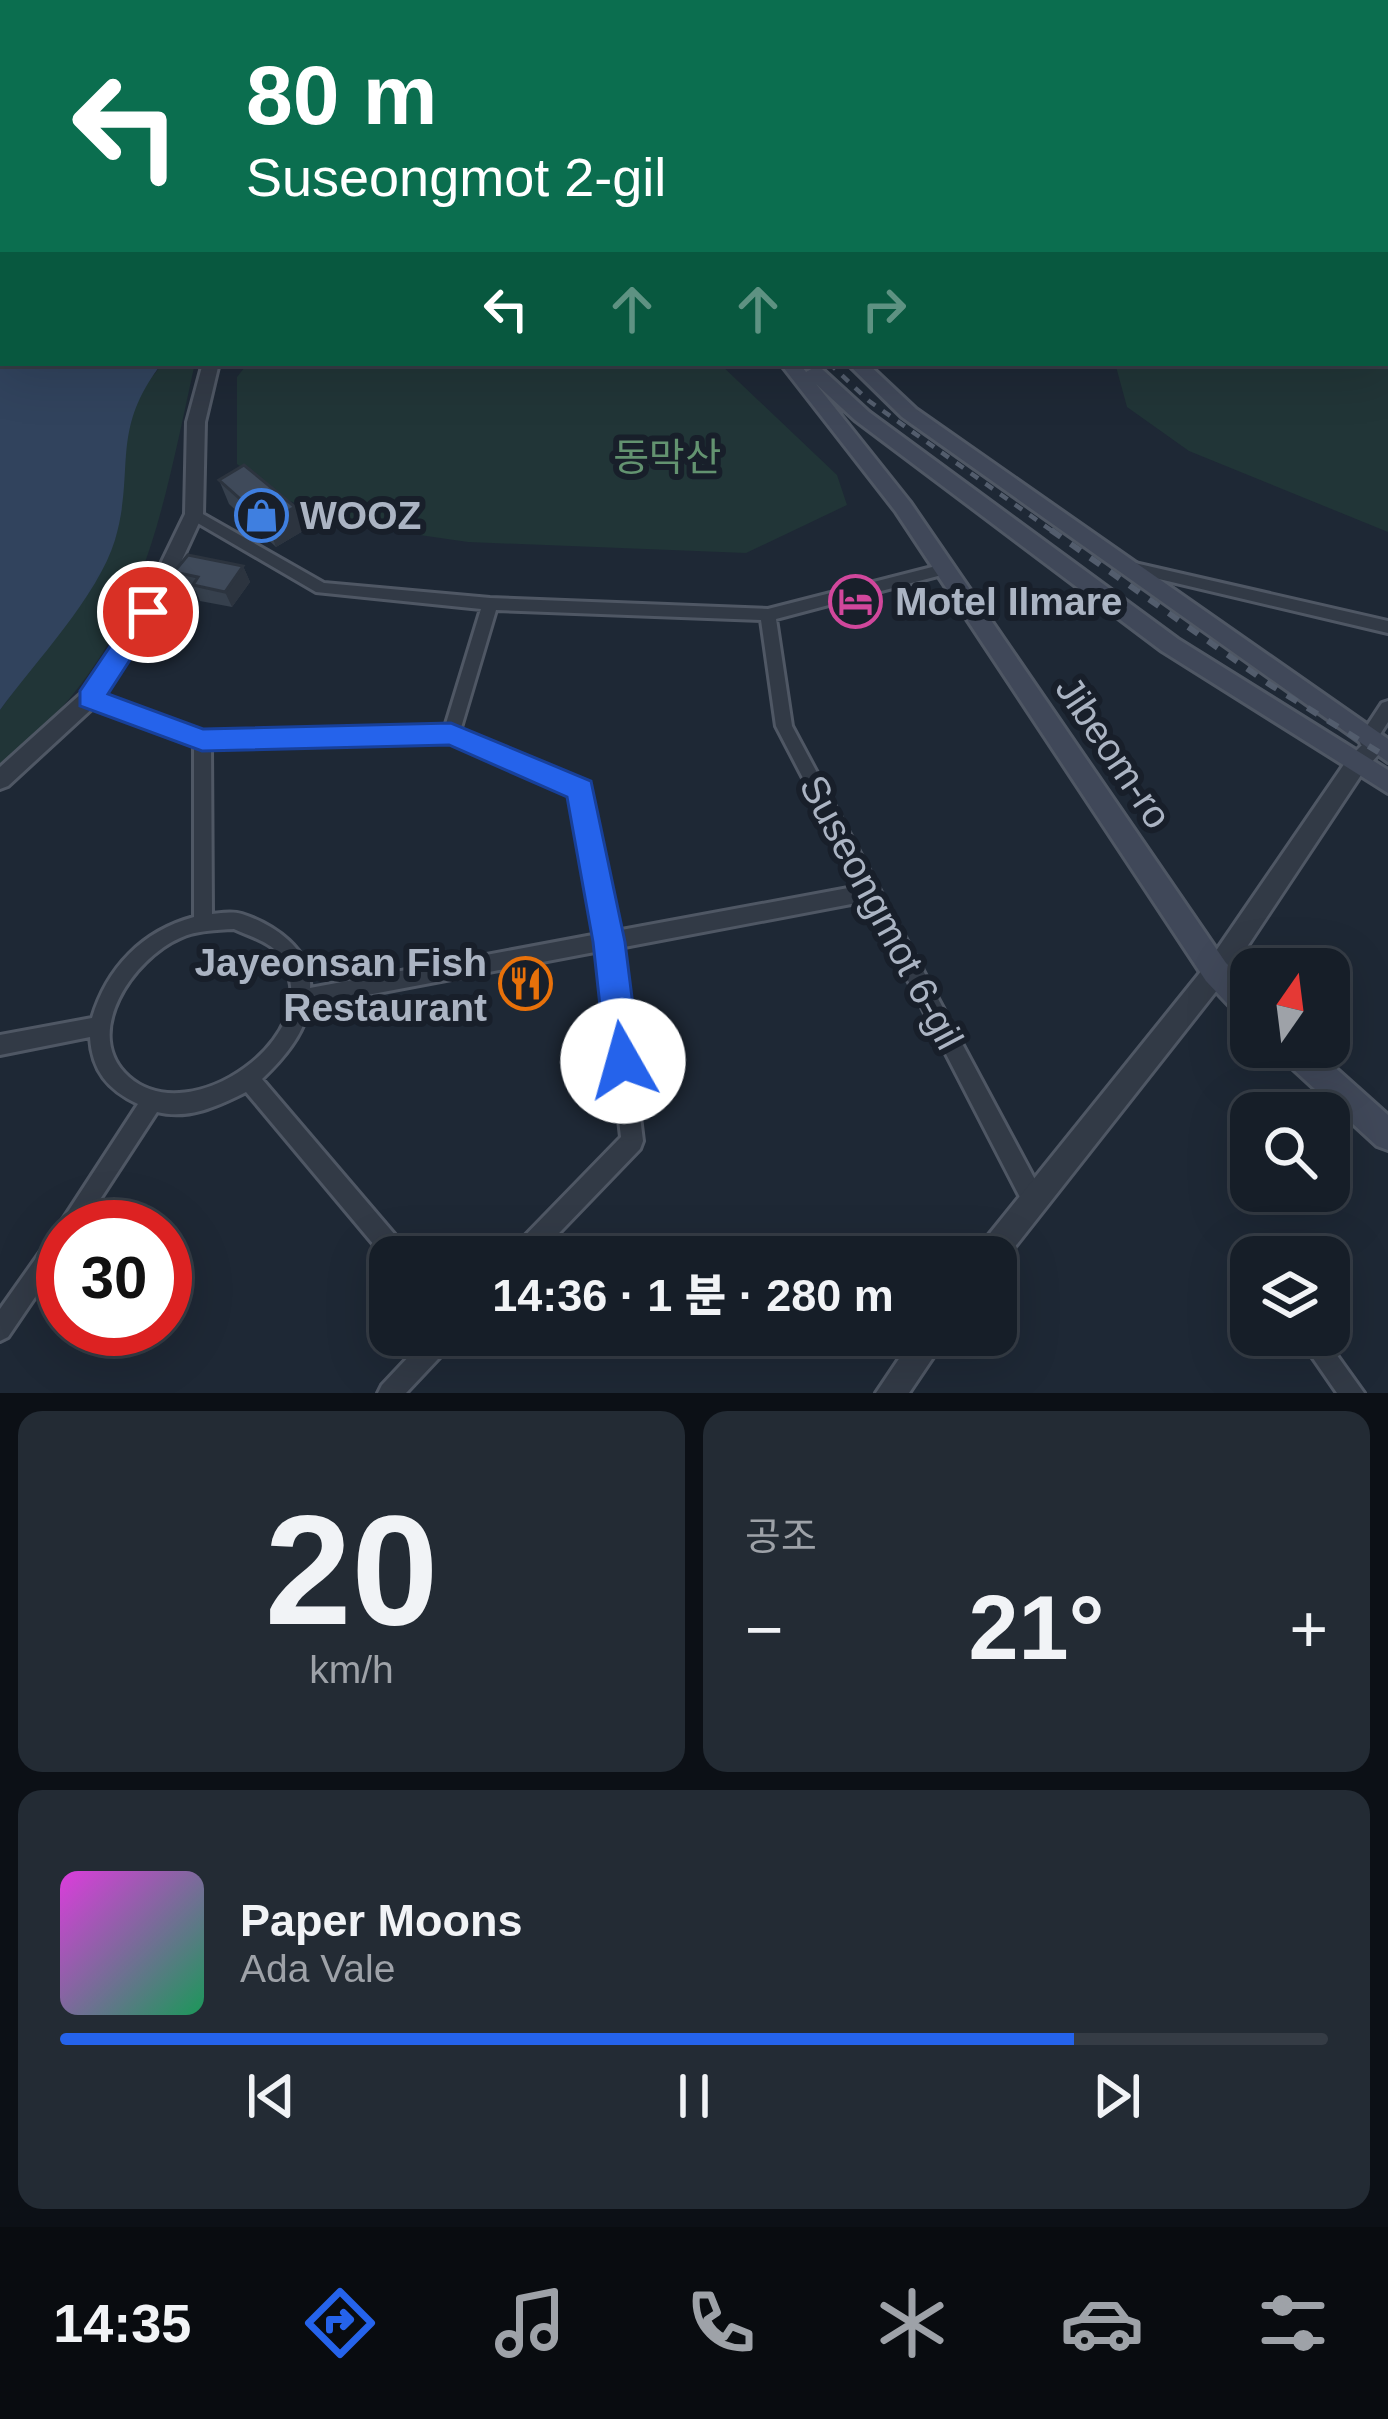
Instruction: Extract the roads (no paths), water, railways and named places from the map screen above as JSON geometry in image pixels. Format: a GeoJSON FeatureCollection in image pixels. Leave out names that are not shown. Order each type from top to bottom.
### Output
{"type":"FeatureCollection","features":[{"type":"Feature","properties":{"kind":"main road","name":"Jibeom-ro"},"geometry":{"type":"LineString","coordinates":[[791,366],[903,507],[1230,986]]}},
{"type":"Feature","properties":{"kind":"main road"},"geometry":{"type":"LineString","coordinates":[[808,366],[862,416],[1170,646],[1388,783]]}},
{"type":"Feature","properties":{"kind":"main road"},"geometry":{"type":"LineString","coordinates":[[859,366],[909,413],[1377,746]]}},
{"type":"Feature","properties":{"kind":"main road"},"geometry":{"type":"LineString","coordinates":[[1313,1068],[1388,1135]]}},
{"type":"Feature","properties":{"kind":"street"},"geometry":{"type":"LineString","coordinates":[[0,780],[90,698],[148,612],[194,514],[196,422],[210,366]]}},
{"type":"Feature","properties":{"kind":"street"},"geometry":{"type":"LineString","coordinates":[[194,514],[322,588],[490,604],[769,615],[944,569]]}},
{"type":"Feature","properties":{"kind":"street"},"geometry":{"type":"LineString","coordinates":[[1121,565],[1388,627]]}},
{"type":"Feature","properties":{"kind":"street"},"geometry":{"type":"LineString","coordinates":[[451,734],[490,604]]}},
{"type":"Feature","properties":{"kind":"street","name":"Suseongmot 6-gil"},"geometry":{"type":"LineString","coordinates":[[769,615],[784,726],[1032,1197]]}},
{"type":"Feature","properties":{"kind":"street"},"geometry":{"type":"LineString","coordinates":[[90,698],[202,740],[451,734],[580,790],[609,942],[632,1141],[540,1236]]}},
{"type":"Feature","properties":{"kind":"street"},"geometry":{"type":"LineString","coordinates":[[1003,1236],[1216,972],[1355,766],[1377,746],[1388,708]]}},
{"type":"Feature","properties":{"kind":"street"},"geometry":{"type":"LineString","coordinates":[[202,740],[203,922]]}},
{"type":"Feature","properties":{"kind":"street"},"geometry":{"type":"LineString","coordinates":[[303,998],[872,892]]}},
{"type":"Feature","properties":{"kind":"street"},"geometry":{"type":"LineString","coordinates":[[236,920],[264,928],[286,945],[300,969],[303,998],[294,1028],[276,1056],[250,1080],[218,1096],[184,1104],[152,1101],[125,1088],[107,1067],[100,1026],[117,980],[140,953],[170,934],[203,922],[236,920]]}},
{"type":"Feature","properties":{"kind":"street"},"geometry":{"type":"LineString","coordinates":[[0,1045],[100,1026]]}},
{"type":"Feature","properties":{"kind":"street"},"geometry":{"type":"LineString","coordinates":[[250,1080],[382,1236]]}},
{"type":"Feature","properties":{"kind":"street"},"geometry":{"type":"LineString","coordinates":[[87,1200],[152,1101]]}},
{"type":"Feature","properties":{"kind":"street"},"geometry":{"type":"LineString","coordinates":[[0,1329],[36,1276]]}},
{"type":"Feature","properties":{"kind":"street"},"geometry":{"type":"LineString","coordinates":[[390,1393],[425,1356]]}},
{"type":"Feature","properties":{"kind":"street"},"geometry":{"type":"LineString","coordinates":[[891,1393],[918,1356]]}},
{"type":"Feature","properties":{"kind":"street"},"geometry":{"type":"LineString","coordinates":[[1324,1356],[1352,1393]]}},
{"type":"Feature","properties":{"kind":"water"},"geometry":{"type":"Polygon","coordinates":[[[0,366],[160,366],[129,430],[121,515],[107,561],[80,606],[0,710],[0,366]]]}},
{"type":"Feature","properties":{"kind":"railway"},"geometry":{"type":"LineString","coordinates":[[832,366],[869,401],[1055,533]]}},
{"type":"Feature","properties":{"kind":"railway"},"geometry":{"type":"LineString","coordinates":[[1051,530],[1269,684],[1388,758]]}},
{"type":"Feature","properties":{"kind":"place","name":"WOOZ"},"geometry":{"type":"Point","coordinates":[261,515]}},
{"type":"Feature","properties":{"kind":"place","name":"Motel Ilmare"},"geometry":{"type":"Point","coordinates":[856,601]}},
{"type":"Feature","properties":{"kind":"place","name":"Jayeonsan Fish Restaurant"},"geometry":{"type":"Point","coordinates":[526,984]}},
{"type":"Feature","properties":{"kind":"park label","name":"동막산"},"geometry":{"type":"Point","coordinates":[667,457]}}]}
